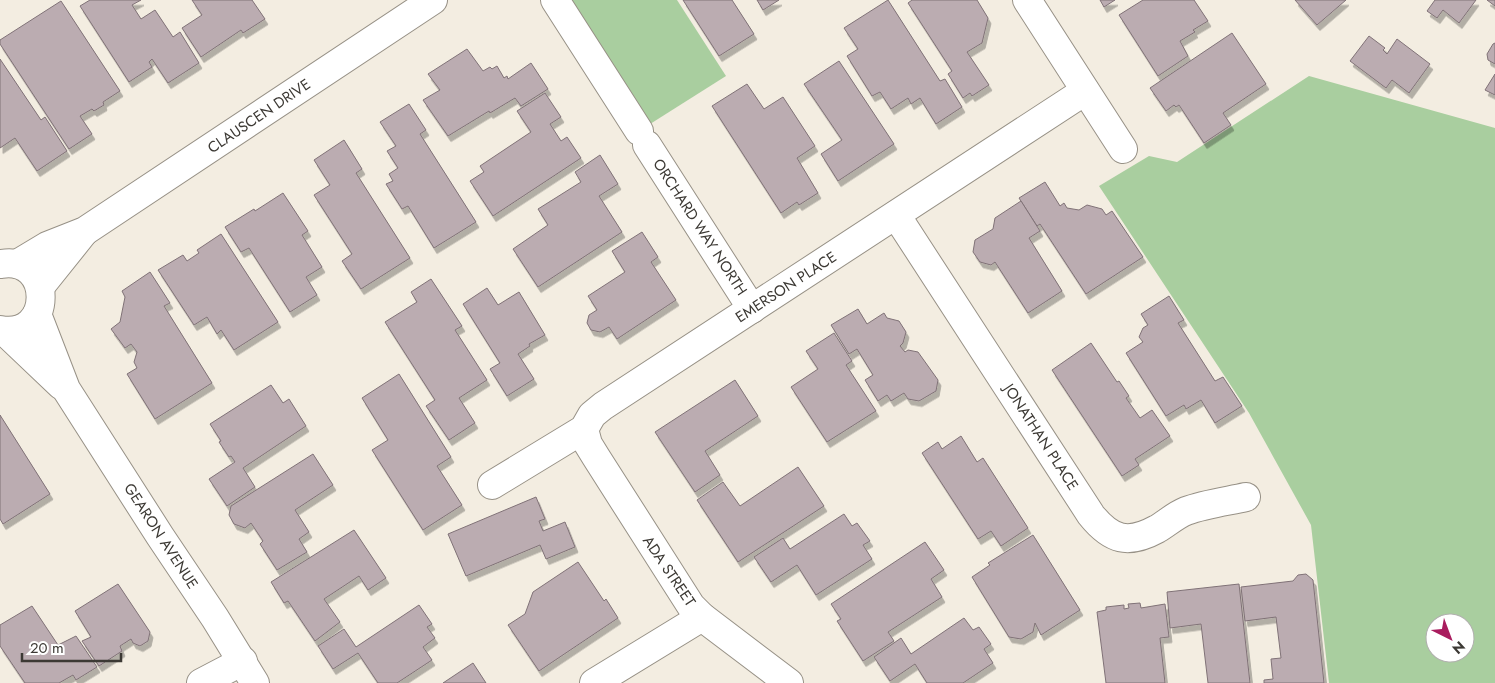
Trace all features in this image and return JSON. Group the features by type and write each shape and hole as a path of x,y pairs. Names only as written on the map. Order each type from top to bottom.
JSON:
{"street":[{"name":"CLAUSCEN DRIVE","path":"7,261 85,231 433,0"},
{"name":"ORCHARD WAY NORTH","path":"555,0 752,309"},
{"path":"1027,0 1123,149"},
{"name":"EMERSON PLACE","path":"492,485 584,429 592,415 603,406 1085,91"},
{"name":"JONATHAN PLACE","path":"896,215 1091,515 1111,535 1124,538 1141,536 1158,529 1172,518 1187,511 1246,497"},
{"name":"CLAUSCEN DRIVE","path":"40,287 85,231"},
{"path":"2,331 14,331 23,328 31,322 41,306 42,296 40,287 28,270 7,261"},
{"name":"GEARON AVENUE","path":"37,314 66,389 249,672"},
{"name":"GEARON AVENUE","path":"2,331 66,389"},
{"name":"ADA STREET","path":"584,429 588,444 691,606 702,617 789,683"},
{"path":"594,683 702,617"},
{"path":"201,683 249,672"}],"green space":[{"path":"555,0 677,0 726,76 639,131"},
{"path":"1309,76 1495,128 1495,683 1329,683 1311,525 1249,413 1099,186 1149,156 1177,162"}],"building":[{"path":"90,0 141,0 132,5 141,19 155,10 173,37 180,32 199,63 168,83 152,59 149,62 152,67 129,82 80,6"},
{"path":"192,0 252,0 265,19 243,33 241,30 201,57 182,28 202,15"},
{"path":"683,0 732,0 754,34 719,56"},
{"path":"757,0 779,0 763,10"},
{"path":"888,0 940,81 945,79 962,107 936,124 920,98 911,104 908,98 891,109 880,92 872,96 847,56 858,49 844,28"},
{"path":"912,0 977,0 988,18 982,43 967,52 989,85 972,96 970,93 963,98 948,74 952,71 908,3"},
{"path":"1100,0 1115,0 1104,7"},
{"path":"1143,0 1194,0 1208,21 1180,41 1188,56 1158,76 1119,15"},
{"path":"1295,0 1346,0 1317,25"},
{"path":"1435,0 1476,0 1459,23 1443,10 1437,18 1427,11"},
{"path":"1487,0 1495,0 1495,6"},
{"path":"61,1 120,91 103,102 104,105 80,116 92,134 69,149 0,44 0,40"},
{"path":"1232,33 1266,84 1223,113 1231,125 1204,143 1179,105 1176,107 1174,105 1166,111 1150,88"},
{"path":"1369,36 1385,48 1383,50 1387,54 1397,39 1430,64 1409,93 1392,80 1386,88 1350,61"},
{"path":"1495,43 1495,64 1488,60 1487,54"},
{"path":"467,49 483,71 497,66 504,78 507,76 508,79 531,63 548,89 521,106 515,98 490,113 489,111 448,136 423,100 440,90 428,74"},
{"path":"0,59 41,120 45,117 67,151 37,171 15,138 0,148"},
{"path":"839,61 894,144 838,181 821,154 842,140 804,84"},
{"path":"1495,74 1495,95 1485,90"},
{"path":"747,84 764,109 783,97 815,146 797,158 818,193 799,205 797,202 781,213 712,106"},
{"path":"545,93 561,117 550,124 561,141 567,137 581,158 493,216 470,181 484,172 480,166 531,132 517,111"},
{"path":"409,104 426,130 420,134 476,222 434,248 408,206 402,209 386,184 393,181 389,174 398,168 387,151 396,146 380,122"},
{"path":"344,140 362,169 356,173 410,258 361,289 342,261 352,254 314,195 330,185 314,160"},
{"path":"600,155 618,184 599,196 622,232 538,287 513,249 548,225 538,209 581,182 575,172"},
{"path":"1045,182 1060,206 1064,203 1067,208 1079,210 1087,205 1102,209 1106,215 1112,211 1143,257 1086,294 1040,224 1037,226 1019,198"},
{"path":"283,193 308,231 302,235 322,267 306,277 317,295 290,312 249,248 241,252 225,227"},
{"path":"1021,201 1040,231 1029,238 1062,291 1028,313 995,262 991,265 980,262 973,252 975,240 993,229 995,218"},
{"path":"642,232 658,257 651,262 676,300 617,339 609,327 600,332 591,330 587,323 589,315 597,310 588,296 625,272 612,251"},
{"path":"221,234 278,322 234,350 221,330 217,334 207,317 194,325 158,270 183,255 187,261 199,253 197,250"},
{"path":"150,272 170,303 164,306 212,383 155,419 127,374 137,368 134,362 137,352 131,344 125,348 111,329 120,322 125,297 122,291"},
{"path":"431,279 462,326 455,330 487,380 459,398 475,423 449,440 426,406 435,400 385,322 417,302 411,292"},
{"path":"487,288 498,305 519,292 545,335 529,344 530,346 518,354 534,379 507,396 490,369 500,363 463,304"},
{"path":"1169,296 1184,320 1178,323 1215,381 1223,377 1242,406 1215,423 1201,400 1186,409 1184,405 1166,416 1126,353 1143,342 1139,337 1143,328 1148,325 1141,314"},
{"path":"858,309 867,324 884,313 887,318 899,321 906,332 903,343 900,346 905,352 908,350 918,352 938,380 936,391 919,401 908,399 904,393 891,401 887,395 878,401 865,380 873,375 857,349 849,354 831,325"},
{"path":"834,333 852,361 846,365 876,411 827,442 791,387 818,369 806,351"},
{"path":"1091,343 1117,382 1119,381 1129,396 1126,398 1140,418 1152,410 1170,436 1135,459 1139,465 1122,476 1052,370"},
{"path":"399,374 451,457 437,466 462,505 423,530 372,450 388,440 362,398"},
{"path":"735,380 758,416 705,451 720,475 695,492 655,432"},
{"path":"271,385 283,403 289,399 306,426 243,468 255,487 227,506 209,479 235,462 231,456 229,457 219,442 221,441 210,424"},
{"path":"0,415 50,494 3,524 0,519"},
{"path":"961,436 977,462 983,458 1028,528 1001,546 991,531 978,539 922,453 938,442 942,449"},
{"path":"313,454 333,485 295,510 309,532 299,539 307,552 277,570 260,544 263,541 251,523 245,528 234,524 229,515 231,506"},
{"path":"798,467 824,506 738,562 697,500 723,482 740,506"},
{"path":"536,497 545,519 539,521 543,531 565,522 575,547 546,559 540,545 466,576 448,534"},
{"path":"844,514 852,526 857,523 870,541 863,545 872,559 816,595 797,565 771,582 754,557 783,538 790,549"},
{"path":"354,530 386,578 368,590 359,576 324,599 340,622 315,641 288,601 284,603 271,582"},
{"path":"1033,535 1080,610 1041,635 1035,623 1033,632 1021,639 1009,637 972,577 990,565 988,563"},
{"path":"925,542 944,570 931,579 942,597 888,632 894,641 863,661 837,621 841,619 831,604"},
{"path":"578,562 604,601 606,599 618,618 539,671 508,625 525,614 533,592"},
{"path":"1306,574 1313,580 1324,683 1264,683 1264,680 1273,679 1271,659 1281,658 1276,617 1245,621 1241,587 1293,581 1298,575"},
{"path":"118,584 150,632 148,641 140,646 133,643 131,639 120,646 122,651 99,666 82,641 91,637 75,611"},
{"path":"1239,584 1250,683 1208,683 1201,624 1170,628 1167,592"},
{"path":"1140,603 1141,608 1165,604 1169,637 1160,638 1165,683 1106,683 1097,612 1106,610 1106,607 1124,605 1124,609 1129,608 1128,604"},
{"path":"419,605 432,624 427,627 435,638 423,647 432,660 397,683 378,683 358,653 333,669 318,646 344,629 356,647"},
{"path":"32,606 58,645 76,636 97,667 76,680 73,675 59,683 25,683 0,646 0,625"},
{"path":"964,618 973,630 979,627 991,644 984,649 993,663 963,683 927,683 915,664 890,681 874,657 901,638 911,654"},
{"path":"473,663 486,683 443,683"}]}
